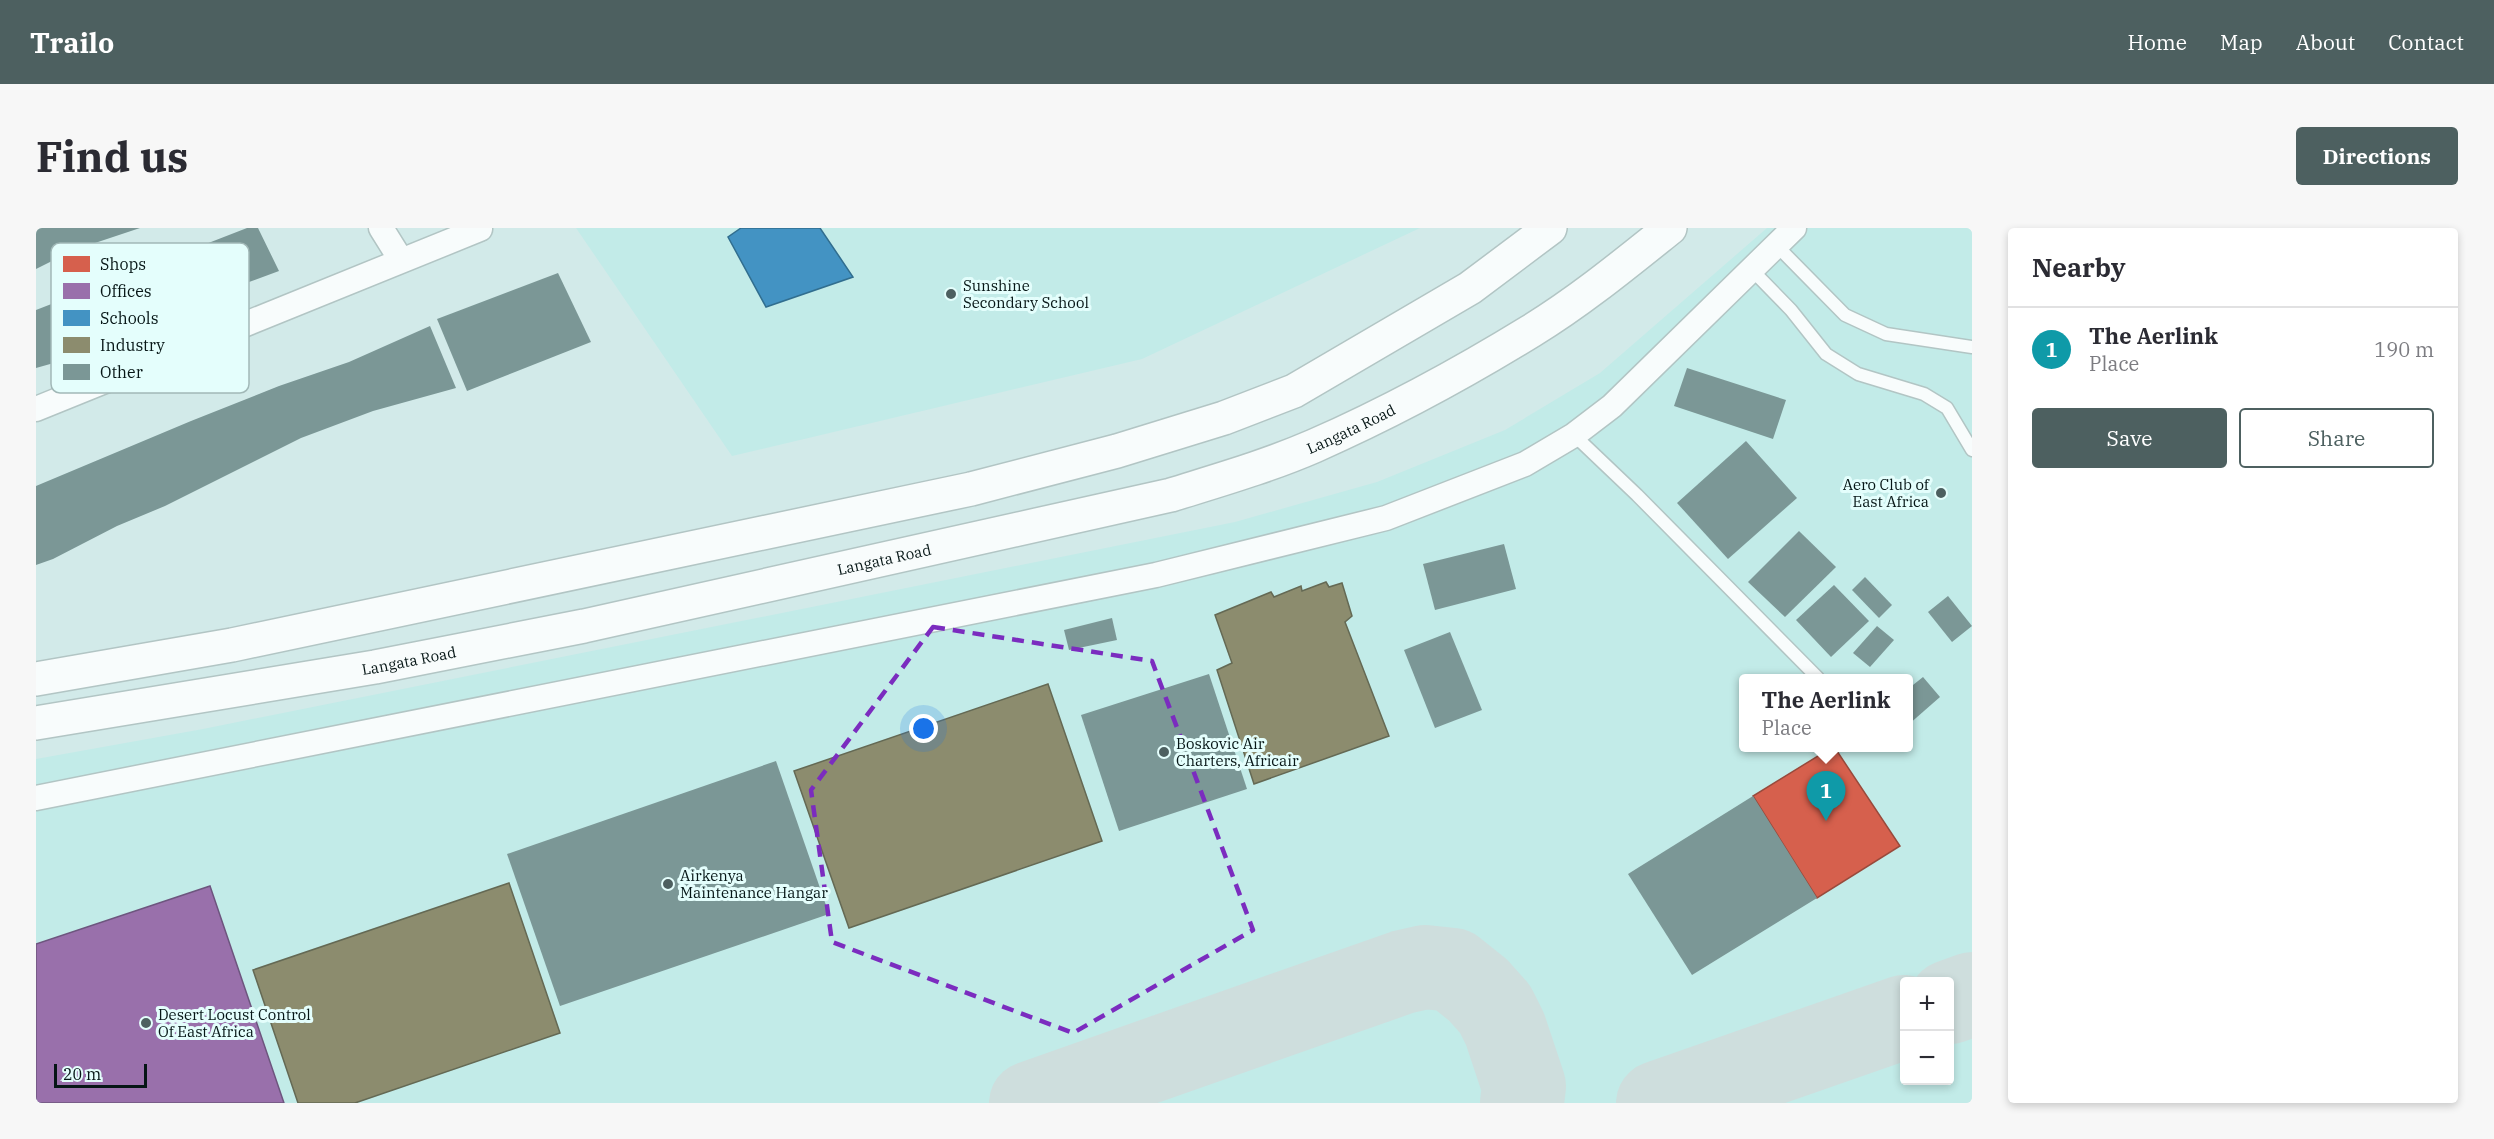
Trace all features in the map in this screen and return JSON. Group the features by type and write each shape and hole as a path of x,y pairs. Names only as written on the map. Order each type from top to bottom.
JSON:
{"main road":[{"path":"36,679 255,640 970,489 1117,451 1224,418 1294,391 1470,288 1550,228"},
{"name":"Langata Road","path":"36,723 364,669 584,626 1171,495 1313,446 1425,393 1533,330 1614,272 1670,228"}],"street":[{"path":"381,228 401,260"},
{"path":"36,798 1156,575 1386,518 1525,465 1574,435 1612,406 1794,228"},
{"path":"249,322 480,229"},
{"path":"36,409 75,393"}],"lane":[{"path":"1777,246 1845,315 1886,334 1972,347"},
{"path":"1752,270 1791,310 1826,354 1858,374 1924,393 1947,408 1972,450"},
{"path":"1574,435 1637,495 1814,674"}],"highlighted area":[{"path":"933,627 1152,661 1253,930 1073,1033 832,942 811,790"}],"shaded area":[{"name":"Sunshine Secondary School","path":"576,228 1420,228 1142,359 732,456"},
{"path":"1767,228 1972,228 1972,1103 36,1103 36,759 203,729 1235,522 1377,482 1505,430 1600,373"}],"building: Shops":[{"path":"1824,752 1838,752 1900,846 1817,898 1753,796"}],"building: Offices":[{"name":"Desert Locust Control Of East Africa","path":"210,886 284,1103 36,1103 36,944"}],"building: Schools":[{"path":"741,228 820,228 853,277 766,307 728,237"}],"building: Industry":[{"path":"1326,582 1329,587 1342,583 1352,616 1345,622 1389,736 1254,784 1217,670 1232,663 1215,615 1271,592 1274,597 1301,586 1302,591"},
{"path":"1048,684 1102,841 849,928 794,771"},
{"path":"509,883 560,1033 355,1103 298,1103 253,970"}],"building: Other":[{"path":"36,228 140,228 95,243 51,243 51,262 36,269"},
{"path":"247,228 258,228 279,271 249,282 249,243 208,243"},
{"path":"558,273 591,342 467,391 437,319"},
{"path":"51,304 51,364 36,368 36,310"},
{"path":"430,326 456,388 373,411 301,438 165,506 36,565 36,486 279,386 349,362"},
{"path":"1687,368 1786,400 1773,439 1674,406"},
{"path":"1746,441 1797,498 1728,559 1677,503"},
{"path":"1799,531 1836,567 1785,617 1748,582"},
{"path":"1504,544 1516,589 1435,610 1423,564"},
{"path":"1865,577 1892,605 1879,618 1852,590"},
{"path":"1834,585 1869,621 1831,657 1796,620"},
{"path":"1948,596 1972,626 1952,642 1928,612"},
{"path":"1112,618 1117,640 1069,650 1064,630"},
{"path":"1877,626 1894,640 1870,667 1853,653"},
{"path":"1450,632 1482,710 1435,728 1404,650"},
{"name":"Boskovic Air Charters, Africair","path":"1209,674 1247,789 1119,831 1081,715"},
{"path":"1923,677 1940,697 1913,721 1913,685"},
{"name":"Airkenya Maintenance Hangar","path":"776,761 829,914 560,1006 507,854"},
{"path":"1753,796 1817,898 1692,975 1628,874"}],"taxiway":[{"path":"1031,1103 1403,972 1425,967 1453,970 1478,990 1495,1009 1505,1029 1524,1086 1522,1103"},
{"path":"1954,1001 1972,994"},
{"path":"1658,1103 1900,1018"}],"place":[{"name":"Sunshine Secondary School","path":"951,294"},
{"name":"Aero Club of East Africa","path":"1941,493"},
{"name":"Boskovic Air Charters, Africair","path":"1164,752"},
{"name":"The Aerlink","path":"1826,821"},
{"name":"Airkenya Maintenance Hangar","path":"668,884"},
{"name":"Desert Locust Control Of East Africa","path":"146,1023"}]}
